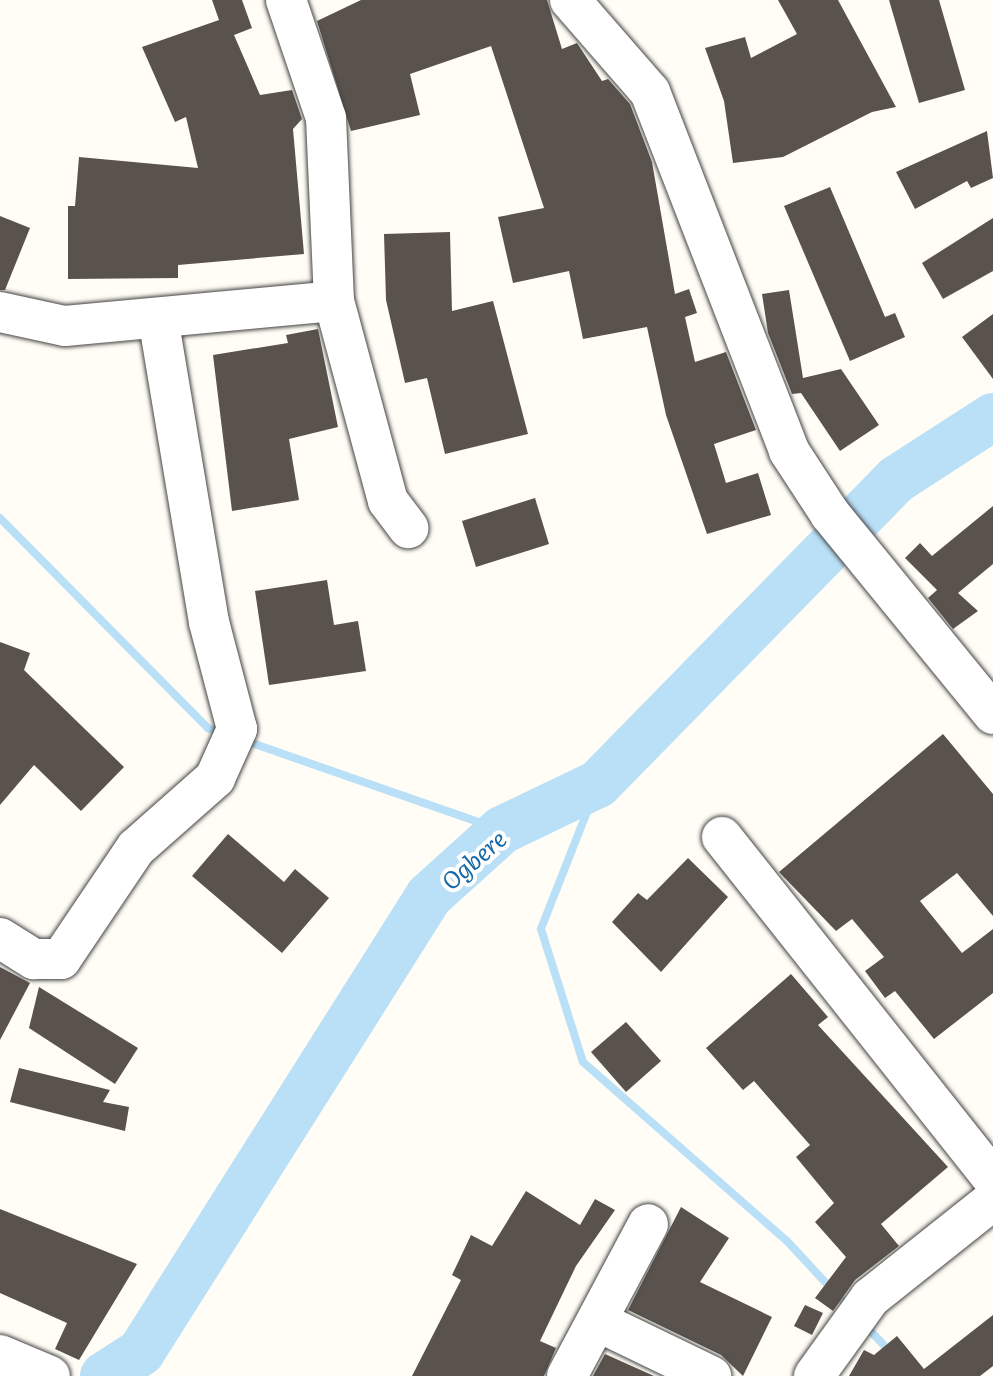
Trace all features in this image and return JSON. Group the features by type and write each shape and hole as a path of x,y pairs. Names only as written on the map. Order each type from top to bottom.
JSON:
{"street":[{"path":"286,0 326,118 334,301 388,501 408,528"},
{"path":"570,0 650,92 769,411 830,514 993,714"},
{"path":"0,312 65,326 159,322 334,301"},
{"path":"0,938 34,959 61,959 136,848 233,742 209,622 159,322"},
{"path":"722,837 993,1179"},
{"path":"814,1376 870,1298 993,1200"},
{"path":"567,1376 648,1224"},
{"path":"597,1321 711,1376"},
{"path":"0,1355 50,1376"}],"building":[{"path":"212,0 242,0 252,28 234,35 260,95 292,90 302,119 293,129 304,254 178,265 178,278 68,279 68,206 75,206 79,157 198,168 186,117 175,122 142,47 219,20"},
{"path":"361,0 547,0 562,49 577,43 602,81 608,79 630,104 652,162 675,294 689,289 697,313 685,317 695,362 726,352 756,430 714,444 726,483 758,473 771,515 707,534 666,415 647,327 583,339 569,271 513,283 498,217 544,208 491,46 410,74 420,115 351,131 317,21"},
{"path":"778,0 838,0 896,107 872,112 783,157 733,163 724,101 705,48 745,37 751,58 797,34"},
{"path":"889,0 939,0 965,90 919,103"},
{"path":"987,131 993,178 971,188 967,181 915,209 896,172"},
{"path":"830,187 885,317 895,313 905,337 850,361 784,206"},
{"path":"0,216 30,228 5,290 0,290"},
{"path":"993,218 993,271 943,299 922,263"},
{"path":"450,232 452,311 493,301 528,434 445,454 427,378 405,383 386,300 384,234"},
{"path":"789,290 803,378 841,369 879,425 840,451 801,393 792,394 768,333 762,294"},
{"path":"993,314 993,379 962,337"},
{"path":"318,329 338,427 289,439 299,500 232,511 213,355 288,343 286,335"},
{"path":"535,498 549,544 476,567 462,521"},
{"path":"993,506 993,564 958,593 978,611 953,629 928,598 937,590 905,558 920,543 932,556"},
{"path":"327,580 334,625 358,621 366,671 269,685 255,591"},
{"path":"0,642 30,653 24,670 124,767 81,811 34,765 0,805"},
{"path":"943,734 993,794 993,916 957,873 920,901 962,953 993,929 993,993 934,1039 895,991 885,998 865,971 884,957 852,919 836,931 779,872"},
{"path":"228,834 284,882 295,869 329,898 282,953 192,876"},
{"path":"688,858 728,897 661,972 612,922 638,893 647,900"},
{"path":"0,967 30,983 0,1040"},
{"path":"791,974 828,1017 818,1025 948,1167 881,1224 899,1246 855,1280 833,1311 815,1298 846,1257 815,1222 834,1203 796,1157 810,1145 754,1081 743,1090 706,1048"},
{"path":"39,987 138,1048 115,1084 29,1028"},
{"path":"626,1022 661,1061 626,1092 591,1052"},
{"path":"19,1068 110,1090 103,1102 129,1107 125,1131 10,1102"},
{"path":"526,1191 580,1225 595,1199 615,1210 576,1266 540,1341 556,1348 544,1376 412,1376 461,1280 452,1275 471,1235 492,1246"},
{"path":"681,1207 729,1238 700,1282 772,1317 743,1376 721,1355 628,1310"},
{"path":"0,1209 137,1264 79,1360 55,1349 67,1323 0,1293"},
{"path":"805,1305 823,1313 812,1335 794,1326"},
{"path":"993,1315 993,1366 980,1376 849,1376 864,1350 874,1355 897,1336 924,1369"},
{"path":"605,1354 654,1376 593,1376"}],"waterway":[{"name":"Ogbere","path":"104,1376 141,1352 429,896 502,830 598,784 897,479 993,417"},
{"path":"0,518 208,728 223,733"},
{"path":"243,740 502,830"},
{"path":"598,784 541,929 583,1062 787,1241 849,1308"},
{"path":"864,1324 890,1352"}]}
